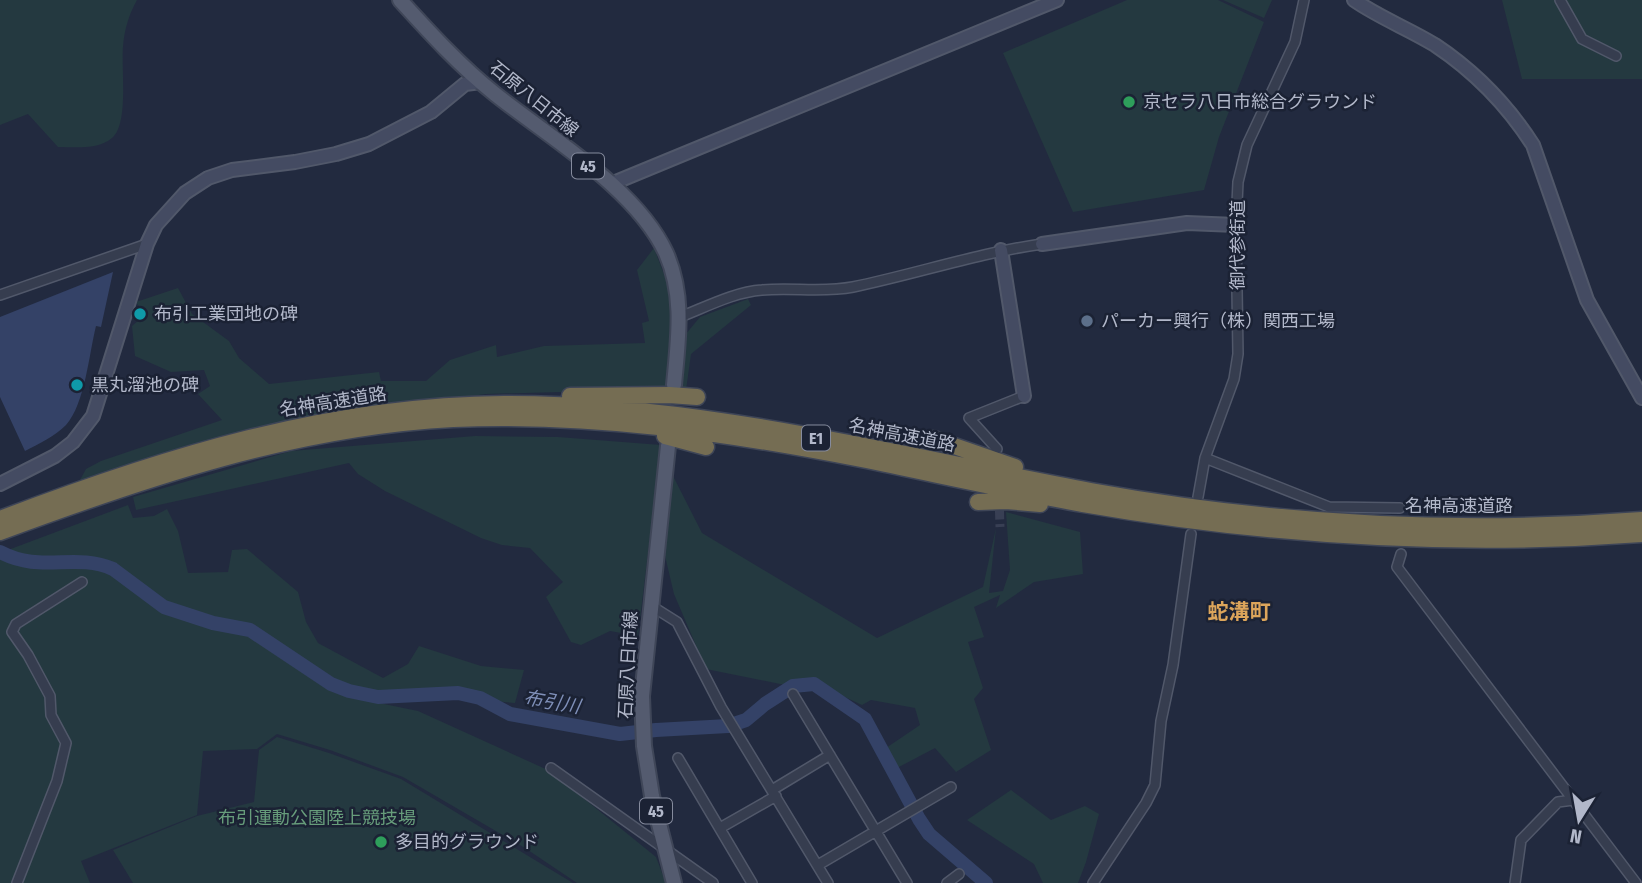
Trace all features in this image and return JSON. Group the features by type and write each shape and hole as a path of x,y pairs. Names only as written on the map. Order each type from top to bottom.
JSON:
{"highway":[{"path":"372,413 463,401 534,397 697,397"},
{"name":"名神高速道路","path":"0,519 87,486 263,433 372,413 503,404 644,411 699,418 857,445 1096,492 1284,518 1384,525 1537,526 1642,520"},
{"name":"名神高速道路","path":"0,532 92,498 211,460 326,434 452,419 543,419 698,432 856,458 1080,503 1178,519 1297,532 1385,538 1538,540 1642,534"},
{"path":"626,424 643,432 706,447"},
{"path":"934,439 1033,474 1082,485 1096,492"},
{"path":"978,502 1006,501 1178,519"}],"main road":[{"name":"石原八日市線","path":"400,0 481,82 611,184 642,215 666,254 677,292 680,317 674,385"},
{"name":"石原八日市線","path":"668,446 642,684 643,732 652,796 674,883"}],"street":[{"path":"611,184 1057,0"},
{"name":"御代参街道","path":"1198,497 1205,458 1234,379 1238,354 1238,182 1247,145 1295,43 1304,0"},
{"path":"1354,0 1435,46 1485,85 1519,124 1533,145 1587,300 1642,398"},
{"path":"1560,0 1582,38 1590,45 1616,56"},
{"path":"0,484 55,456 73,442 93,416 147,244 156,225 185,192 208,178 232,170 295,162 369,144 431,112 465,85 481,82"},
{"path":"680,317 732,296 761,290 812,292 851,287 1000,250 1187,223 1236,225"},
{"path":"0,295 147,244"},
{"path":"997,449 970,418 1024,396 1000,250"},
{"path":"1205,458 1329,507 1400,508"},
{"path":"1093,883 1155,785 1161,721 1174,665 1191,534"},
{"path":"1401,554 1397,567 1636,883"},
{"path":"17,883 57,781 66,743 51,715 50,696 12,632 16,624 82,582"},
{"path":"650,605 677,622 732,725 828,883"},
{"path":"793,694 907,883"},
{"path":"720,828 830,755"},
{"path":"678,758 752,883"},
{"path":"551,768 713,883"},
{"path":"818,866 951,787"},
{"path":"1515,883 1521,840 1558,802 1573,800"},
{"path":"947,883 959,874"}],"green space":[{"path":"0,0 137,0 124,35 121,121 112,138 93,146 58,147 28,114 0,125"},
{"name":"京セラ八日市総合グラウンド","path":"1127,0 1218,0 1264,22 1219,137 1204,190 1073,212 1003,53"},
{"path":"1223,0 1272,0 1264,18"},
{"path":"1502,0 1642,0 1642,79 1522,79"},
{"path":"654,248 670,290 666,387 486,394 271,424 82,484 80,480 86,469 101,461 222,420 198,394 210,386 204,370 171,372 135,356 132,326 145,315 136,302 178,288 192,314 229,341 239,358 269,384 379,372 381,381 426,381 450,360 496,345 497,357 544,346 645,343 642,323 649,321 637,270"},
{"path":"748,299 751,305 691,354 686,390 680,388 685,335 700,317"},
{"path":"475,436 558,437 661,445 638,636 610,631 581,645 571,642 546,597 563,582 530,548 502,545 481,538 385,491 358,474 349,463 136,510 133,497 291,451"},
{"path":"671,472 702,533 877,638 983,587 996,528 989,593 1003,591 1010,570 1006,512 1080,532 1083,574 1034,582 996,608 1000,595 974,607 984,637 968,642 983,688 974,699 991,750 956,772 935,748 897,768 886,748 920,725 915,708 871,700 862,705 806,679 785,685 706,669 674,594 662,543"},
{"path":"128,505 133,518 154,516 167,509 178,531 188,573 228,572 232,550 247,549 298,592 306,622 318,643 383,678 408,664 419,646 481,666 524,670 515,703 466,699 379,703 418,711 550,771 656,857 666,883 577,883 525,848 403,777 277,734 257,749 203,751 197,815 81,861 90,883 0,883 0,553"},
{"name":"布引運動公園陸上競技場","path":"277,737 401,779 573,883 133,883 113,850 197,816 254,802 259,750"},
{"path":"1011,790 1051,820 1085,806 1099,814 1078,883 1043,883 1034,864 967,820"}],"water":[{"path":"113,272 101,327 96,326 78,405 66,425 57,433 25,451 0,397 0,317"}],"waterway":[{"name":"布引川","path":"0,552 29,562 85,562 113,569 164,607 213,623 250,630 331,684 378,697 458,693 480,698 510,714 620,734 728,726 746,720 793,686 814,684 865,719 929,834 986,883"}],"tunnel":[{"path":"999,497 1000,527"}],"place":[{"name":"京セラ八日市総合グラウンド","path":"1129,102"},
{"name":"布引工業団地の碑","path":"140,314"},
{"name":"パーカー興行（株）関西工場","path":"1087,321"},
{"name":"黒丸溜池の碑","path":"77,385"},
{"name":"多目的グラウンド","path":"381,842"}],"district":[{"name":"蛇溝町","path":"1239,612"}]}
